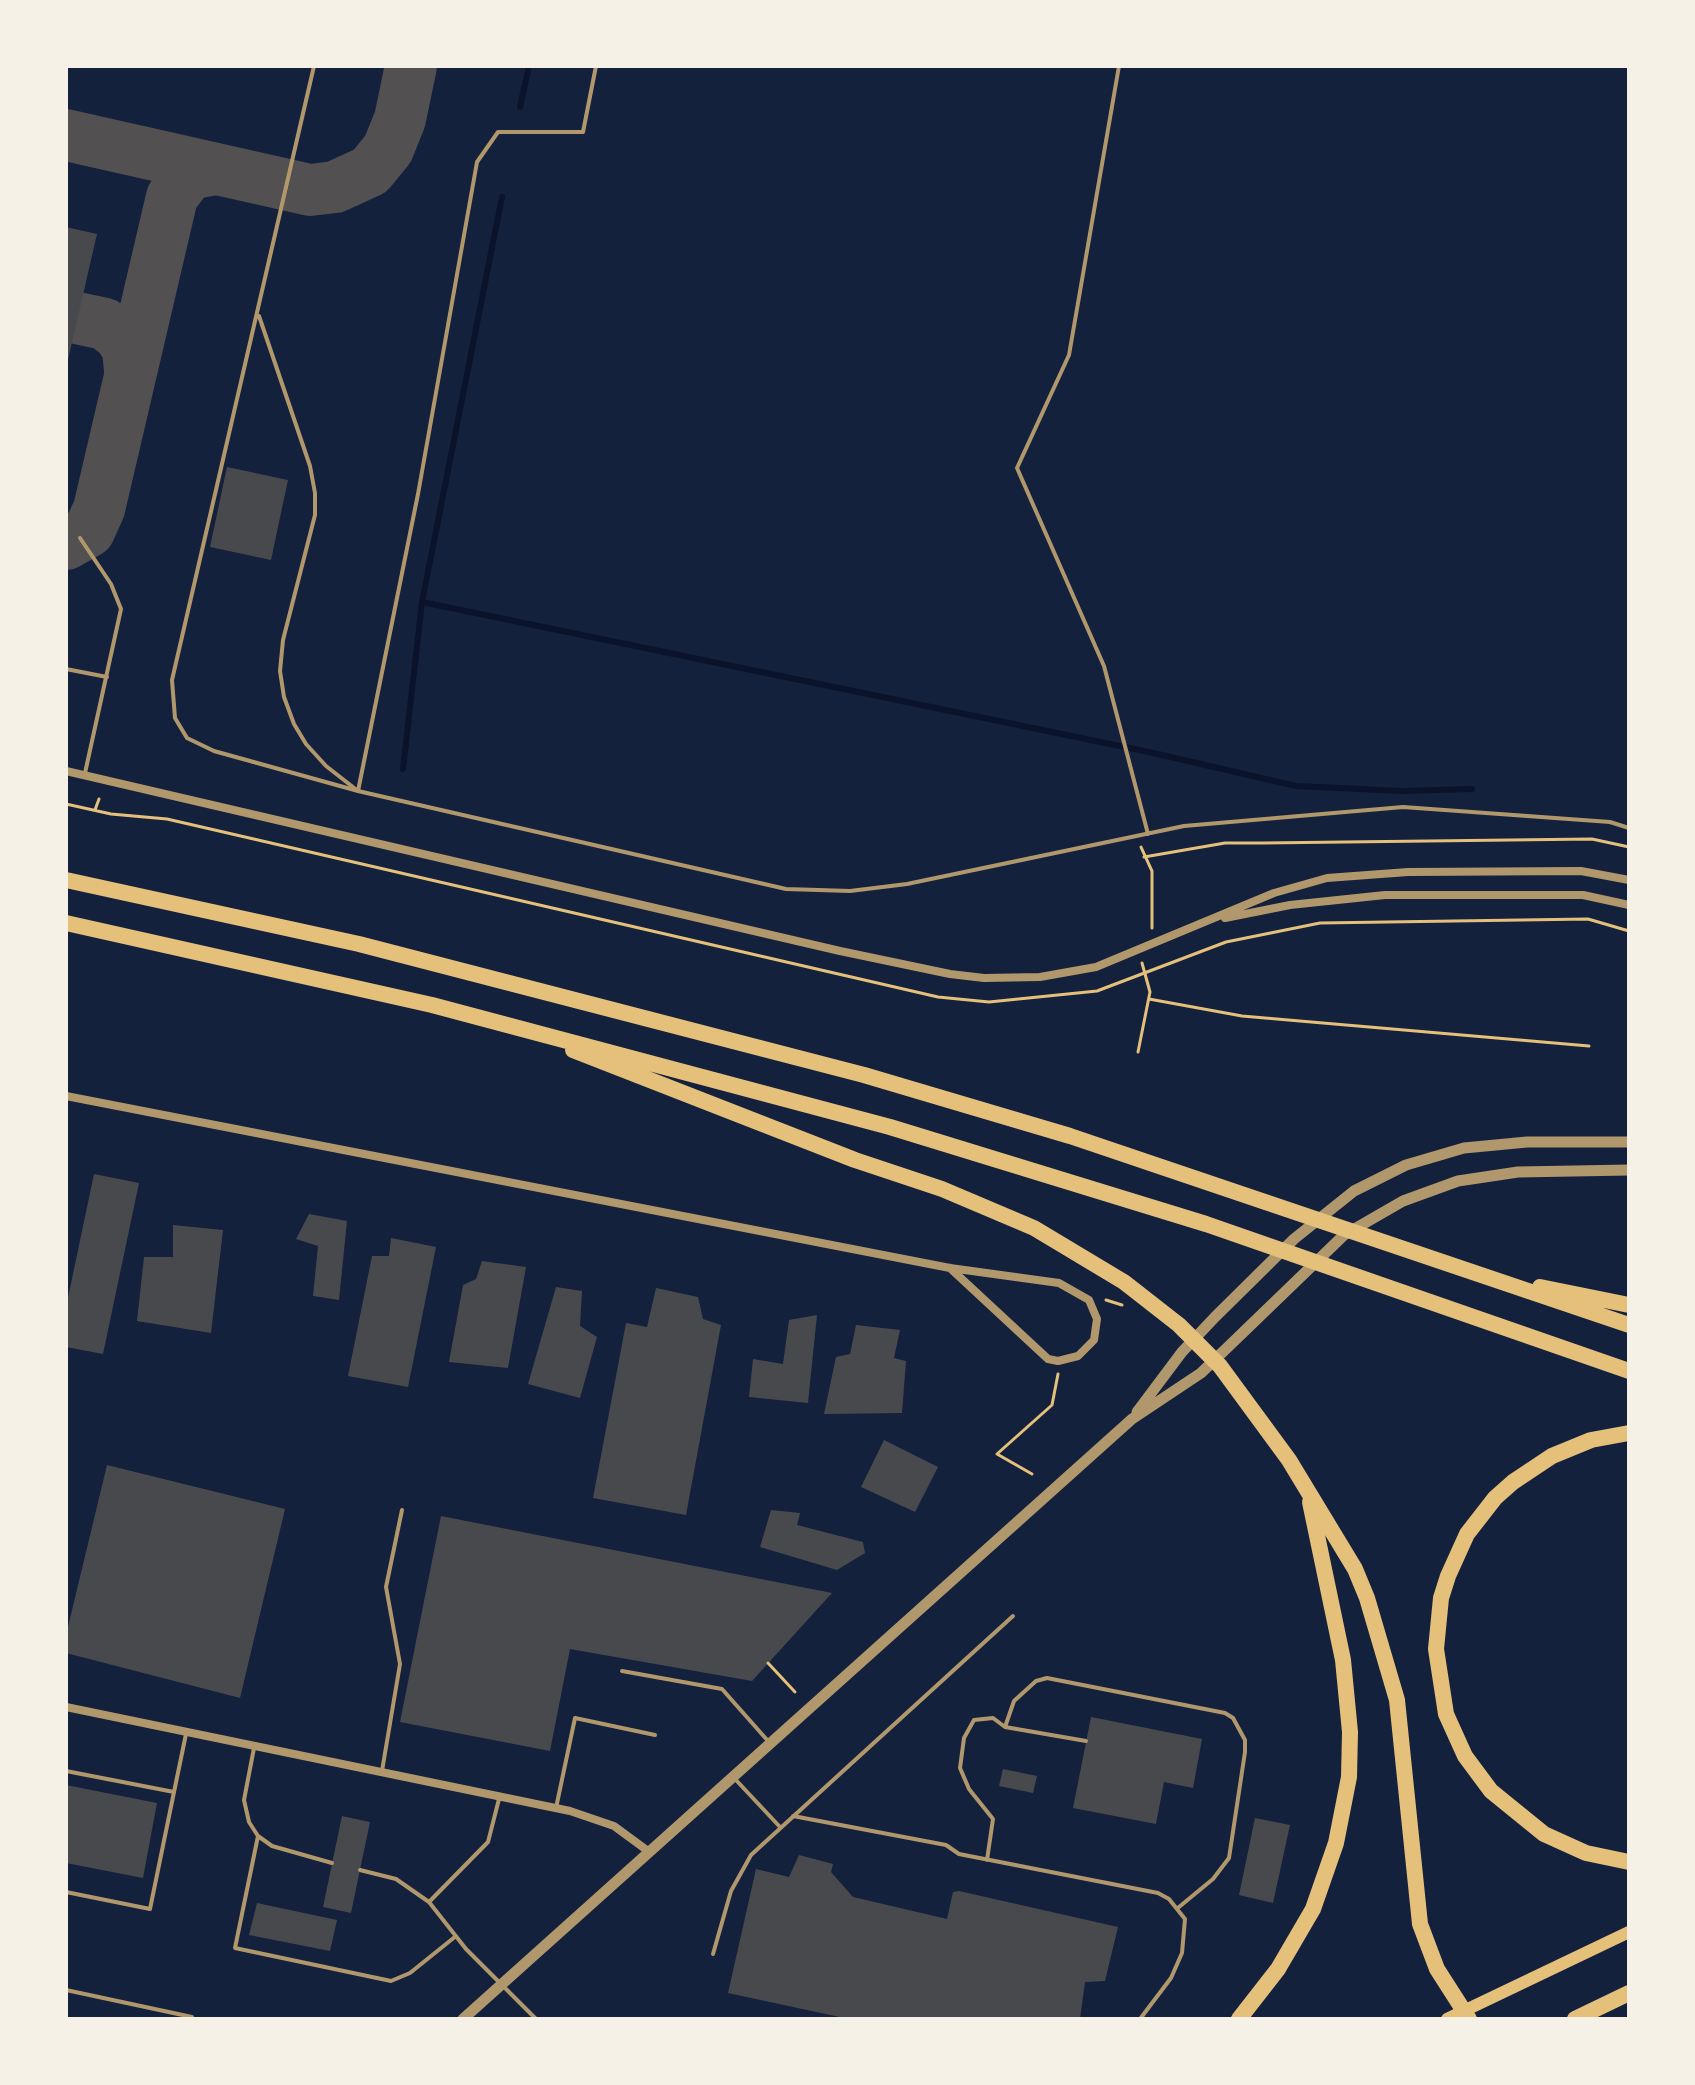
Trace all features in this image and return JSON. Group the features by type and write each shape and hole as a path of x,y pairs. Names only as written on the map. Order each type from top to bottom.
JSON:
{"highway":[{"path":"66,880 359,944 723,1036 1030,1123 1629,1325"},
{"path":"66,923 507,1024 877,1123 1206,1224 1629,1371"},
{"path":"507,1024 855,1160 1003,1214 1061,1243 1139,1303 1179,1325 1220,1366 1271,1433 1355,1569 1385,1649 1406,1760 1418,1913 1437,1969 1469,2019"},
{"path":"1480,1274 1629,1305"},
{"path":"1629,1433 1591,1440 1552,1456 1495,1498 1467,1534 1448,1576 1441,1598 1436,1649 1440,1689 1450,1724 1465,1756 1491,1791 1544,1834 1586,1853 1629,1862"},
{"path":"1239,2019 1278,1969 1313,1909 1336,1843 1349,1777 1350,1732 1343,1660 1307,1489"},
{"path":"1575,2019 1629,1993"}],"main road":[{"path":"1447,2019 1629,1932"}],"street":[{"path":"66,771 950,974 1002,979 1040,977 1096,967 1274,893 1351,874 1581,871 1629,880"},
{"path":"1205,923 1290,905 1385,895 1575,895 1629,905"},
{"path":"66,1096 950,1268 1071,1287 1089,1300 1094,1309 1097,1319 1094,1340 1078,1356 1058,1361 1048,1359 950,1268"},
{"path":"1132,1419 1182,1352 1215,1317 1294,1239 1354,1191 1406,1165 1464,1148 1527,1142 1629,1142"},
{"path":"463,2019 1132,1419 1201,1373 1316,1259 1381,1211 1458,1181 1488,1176 1629,1170"},
{"path":"66,1707 556,1808 614,1826 648,1851"}],"lane":[{"path":"314,66 172,680 175,718 187,738 214,751 358,791 786,889 850,891 907,884 1139,838 1184,826 1403,807 1610,822 1629,828"},
{"path":"358,791 418,494 477,162 498,132 583,132 596,66"},
{"path":"1119,66 1069,355 1017,468 1104,666 1148,834"},
{"path":"258,313 310,466 315,493 315,515 283,640 280,671 284,697 306,744 326,766 358,791"},
{"path":"80,538 111,584 121,609 84,776"},
{"path":"66,669 107,677"},
{"path":"382,1771 400,1664 386,1587 402,1510"},
{"path":"713,1954 725,1907 751,1855 846,1772 856,1758 1013,1616"},
{"path":"622,1671 722,1689 770,1743"},
{"path":"1005,1727 1014,1701 1036,1681 1047,1678 1225,1713 1233,1718 1245,1740 1245,1752 1229,1858 1213,1879 1179,1907"},
{"path":"987,1860 993,1819 962,1778 959,1753 974,1720 983,1716 993,1718 1005,1727 1086,1741"},
{"path":"556,1808 575,1718 655,1735"},
{"path":"66,1892 150,1909 187,1732"},
{"path":"255,1745 244,1809 258,1836 272,1846 332,1863"},
{"path":"66,1771 174,1792"},
{"path":"733,1776 780,1827"},
{"path":"429,1902 488,1842 500,1796"},
{"path":"793,1816 946,1845 959,1854 1158,1893 1179,1907 1185,1919 1182,1953 1171,1978 1140,2019"},
{"path":"258,1836 235,1948 399,1981 456,1936"},
{"path":"360,1870 396,1879 429,1902 456,1936 536,2019"},
{"path":"66,1990 203,2019"}],"path":[{"path":"95,810 99,799"},
{"path":"66,804 167,819 938,997 1011,1003 1097,991 1246,936 1320,923 1588,919 1629,931"},
{"path":"1139,838 1152,871 1152,931 1158,943"},
{"path":"1144,857 1238,843 1592,839 1629,847"},
{"path":"1138,952 1146,974 1149,999 1138,1052"},
{"path":"1149,999 1242,1016 1589,1046"},
{"path":"1107,1307 1105,1299 1139,1303"},
{"path":"1032,1474 997,1454 1052,1405 1058,1374"},
{"path":"768,1663 795,1692"}],"building":[{"path":"66,227 97,234 67,364 66,364"},
{"path":"227,467 288,480 271,560 210,547"},
{"path":"94,1174 139,1183 103,1354 66,1347 66,1307"},
{"path":"309,1214 347,1221 339,1300 313,1296 318,1246 296,1239"},
{"path":"173,1225 223,1230 211,1333 137,1321 144,1257 173,1257"},
{"path":"391,1238 436,1247 408,1387 348,1376 372,1256 389,1256"},
{"path":"482,1261 526,1267 508,1368 449,1362 463,1285 476,1279"},
{"path":"556,1287 582,1291 580,1326 597,1337 580,1398 528,1384"},
{"path":"656,1288 698,1297 703,1319 721,1325 686,1515 593,1498 626,1323 647,1327"},
{"path":"817,1315 808,1403 749,1397 753,1359 783,1364 789,1320"},
{"path":"856,1325 900,1330 894,1358 906,1361 902,1413 824,1414 836,1357 850,1354"},
{"path":"884,1440 938,1467 915,1512 861,1487"},
{"path":"107,1465 285,1509 240,1698 66,1653 66,1635"},
{"path":"771,1510 800,1513 797,1525 863,1542 865,1553 837,1570 760,1547"},
{"path":"441,1516 832,1593 752,1681 570,1649 550,1751 400,1722"},
{"path":"1091,1717 1202,1739 1193,1788 1164,1782 1156,1824 1073,1808"},
{"path":"1003,1769 1037,1776 1033,1793 999,1786"},
{"path":"66,1785 157,1803 143,1878 66,1863"},
{"path":"342,1816 370,1822 351,1913 323,1907"},
{"path":"1255,1818 1290,1825 1273,1903 1239,1895"},
{"path":"799,1855 833,1864 831,1872 853,1897 947,1919 953,1892 959,1891 1118,1927 1105,1981 1085,1982 1080,2019 849,2019 728,1993 756,1869 789,1877"},
{"path":"257,1903 337,1920 330,1951 249,1935"}],"waterway":[{"path":"520,107 529,66"},
{"path":"403,769 422,602 502,197"},
{"path":"422,602 1149,752 1296,786 1402,791 1472,789"}],"taxiway":[{"path":"66,135 310,190 335,187 370,171 388,149 400,119 411,66"},
{"path":"66,544 89,531 99,509 172,197 189,174 216,169"},
{"path":"77,318 105,324 119,335 128,349 130,370"}]}
